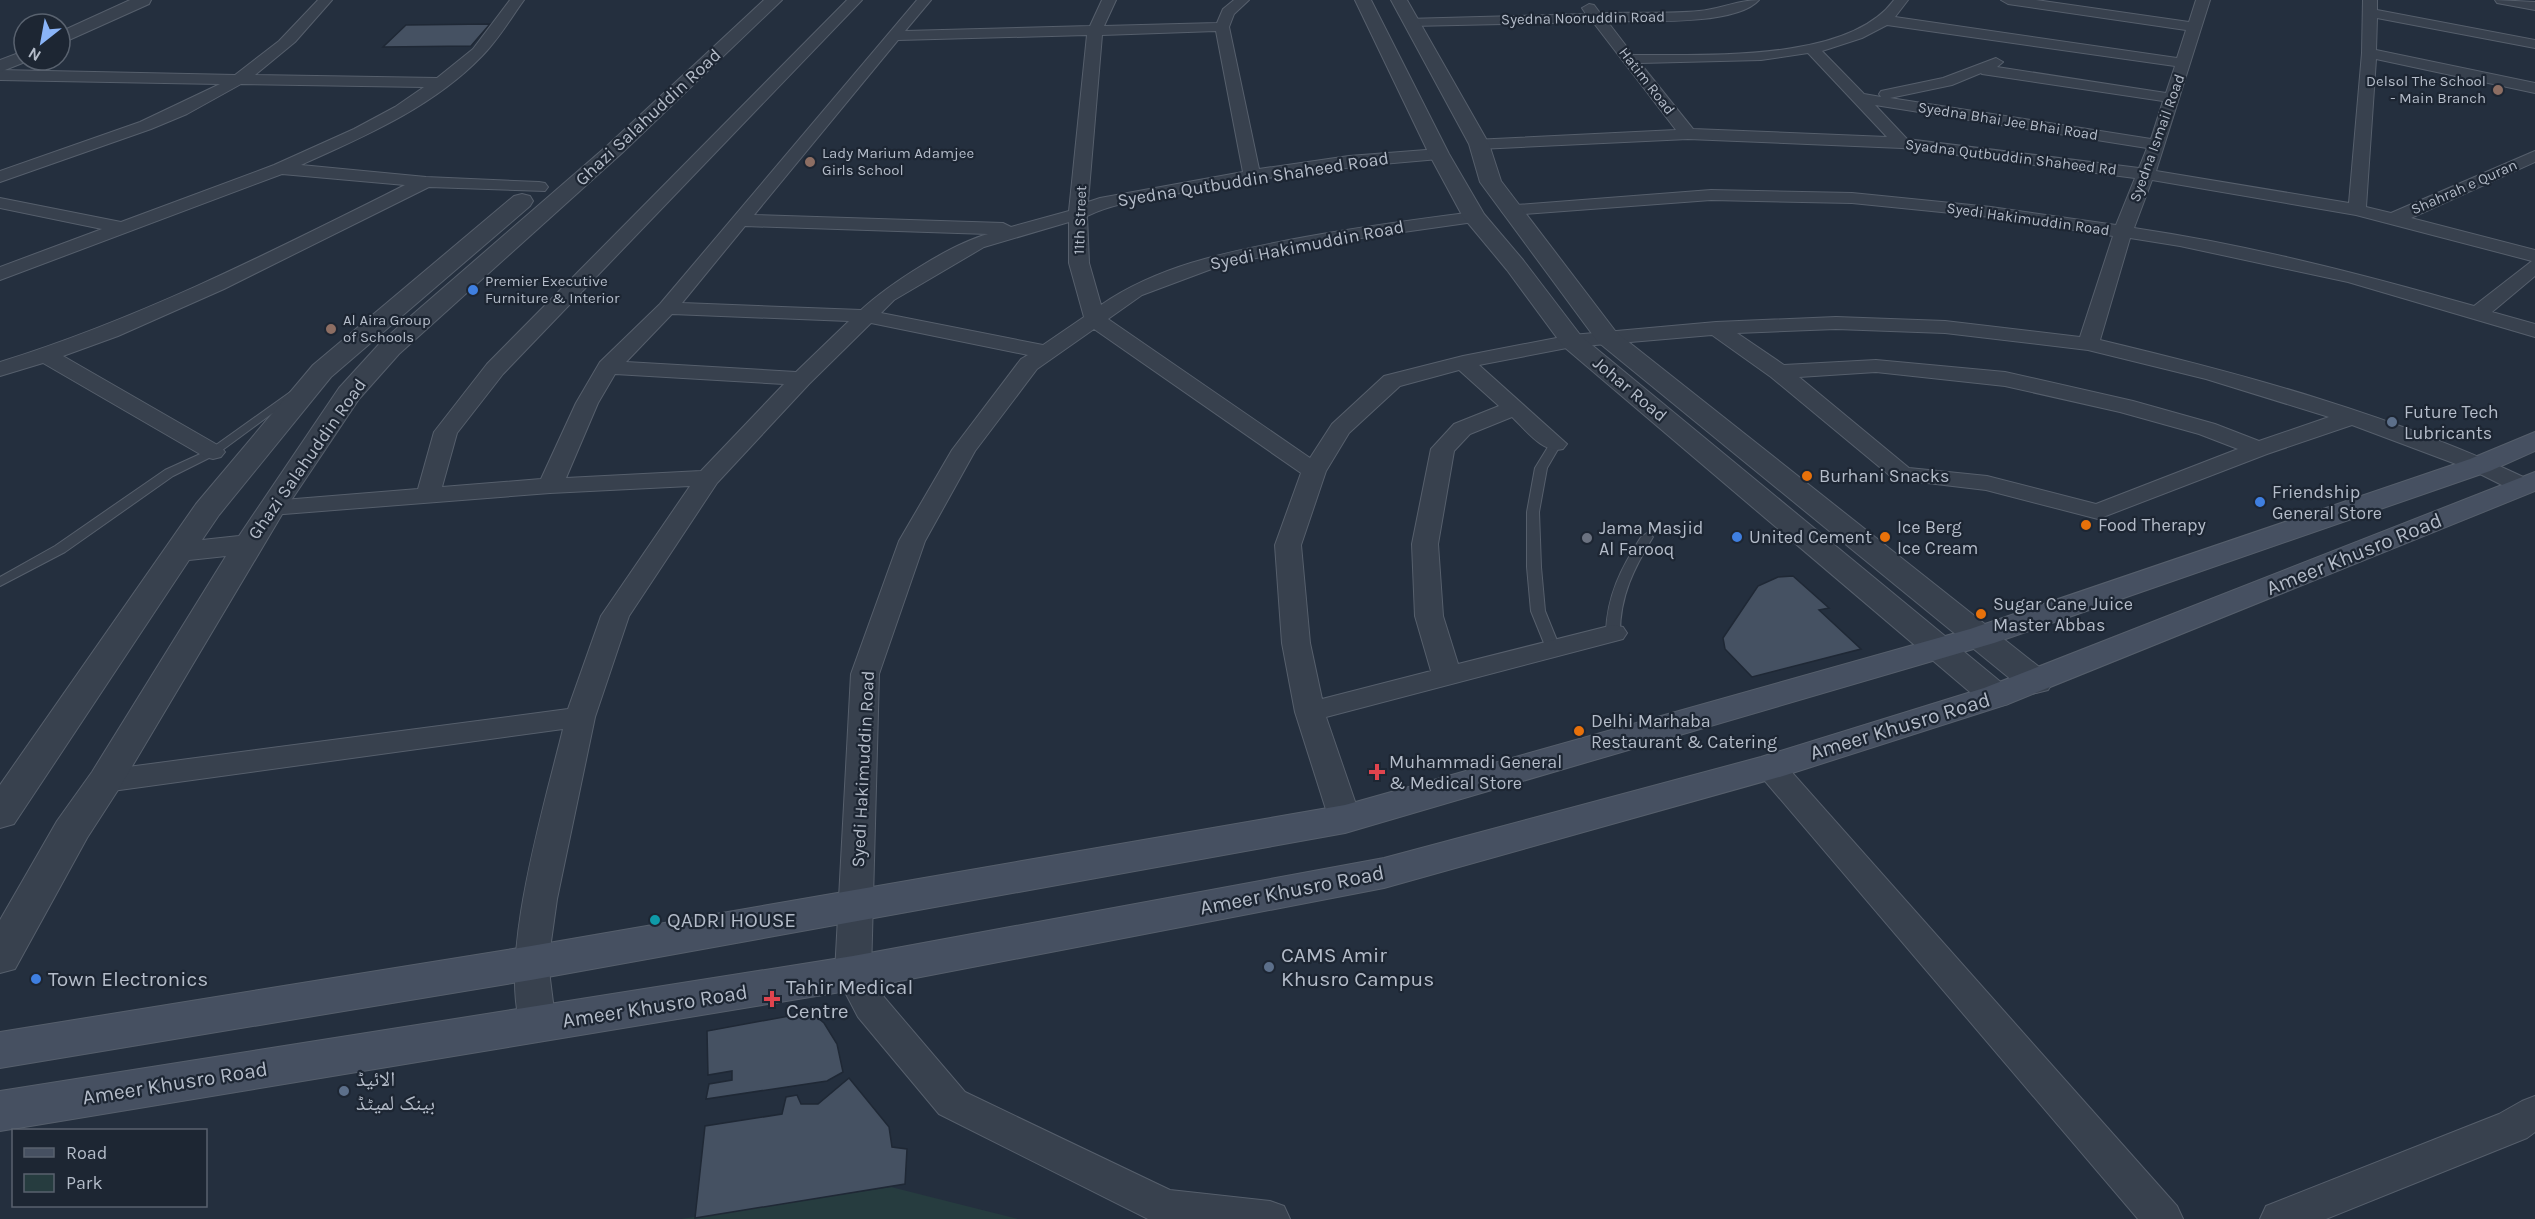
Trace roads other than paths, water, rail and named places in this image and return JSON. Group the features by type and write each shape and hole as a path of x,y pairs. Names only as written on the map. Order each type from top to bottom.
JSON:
{"main road":[{"name":"Ameer Khusro Road","path":"0,1050 531,963 1345,819 1982,636 2480,465 2535,441"},
{"name":"Ameer Khusro Road","path":"0,1111 538,1026 853,973 1384,873 1770,767 1996,696 2036,682 2529,483"}],"street":[{"path":"72,33 144,0"},
{"path":"0,177 122,135 198,101 236,81 278,50 325,0"},
{"path":"0,274 280,169 360,132 401,110 478,52 517,0"},
{"name":"Ghazi Salahuddin Road","path":"0,814 207,510 322,372 539,187 744,0"},
{"name":"Ghazi Salahuddin Road","path":"0,957 71,831 105,781 271,508 348,394 390,348 615,149 774,0"},
{"path":"428,495 446,432 495,369 855,0"},
{"path":"549,486 587,403 608,367 667,308 924,0"},
{"path":"1098,0 1109,0"},
{"name":"11th Street","path":"1095,320 1079,263 1078,214 1095,30 1109,0"},
{"path":"1242,0 1228,12 1222,27 1252,176"},
{"name":"Hatim Road","path":"1582,0 1599,18 1688,134"},
{"name":"Syedna Nooruddin Road","path":"1406,13 1599,18 1699,15 1733,10 1752,0"},
{"path":"1630,59 1750,55 1813,50 1852,37 1884,20 1901,0"},
{"path":"2008,0 2196,27"},
{"name":"Syedna Ismail Road","path":"2088,344 2123,232 2157,145 2203,0"},
{"path":"2352,0 2535,44"},
{"path":"2502,0 2535,6"},
{"path":"2357,210 2369,53 2370,5"},
{"path":"1368,9 1406,13"},
{"name":"Johar Road","path":"1368,9 1474,217 1572,341 1996,696"},
{"name":"Johar Road","path":"1406,13 1478,142 1491,182 1606,337 1982,636 2036,682"},
{"path":"1884,20 2184,63"},
{"path":"895,36 1222,27"},
{"path":"1860,98 1915,90 1947,82 1990,66 2030,41"},
{"path":"1813,50 1902,143"},
{"path":"2369,53 2535,88"},
{"path":"1982,69 2171,98"},
{"path":"0,75 236,81 441,82"},
{"name":"Syedna Bhai Jee Bhai Road","path":"1860,98 2157,145"},
{"name":"Syadna Qutbuddin Shaheed Rd","path":"1478,142 1688,134 1902,143 2012,155 2145,174 2357,210 2535,256"},
{"path":"1437,148 1478,142"},
{"name":"Syedna Qutbuddin Shaheed Road","path":"538,1026 531,963 540,899 580,717 615,616 708,478 801,379 887,296 977,243 1078,214 1100,203 1252,176 1437,148"},
{"name":"Shahrah e Quran","path":"2394,219 2535,156"},
{"path":"280,169 426,182 539,187"},
{"path":"0,369 47,356 159,312 426,182"},
{"name":"Syedi Hakimuddin Road","path":"1510,210 1711,195 1852,198 1991,212 2180,240 2352,277 2535,331"},
{"path":"0,202 123,228"},
{"name":"Syedi Hakimuddin Road","path":"853,973 866,674 912,541 958,460 1029,364 1135,291 1220,259 1361,232 1474,217"},
{"path":"741,220 1022,230"},
{"path":"2478,313 2535,266"},
{"path":"667,308 866,316 1047,352"},
{"path":"1095,320 1314,471"},
{"path":"1345,819 1310,712 1296,643 1288,545 1314,471 1340,429 1392,381 1463,362 1572,341 1606,337 1716,328 1893,324 1945,327 2088,344 2213,374 2352,417 2529,483"},
{"path":"1716,328 1779,372 1902,474 1987,483 2098,512 2259,449 2352,417"},
{"path":"47,356 213,452"},
{"path":"1463,362 1555,444"},
{"path":"1779,372 1876,366 2005,379 2125,406 2207,429 2259,449"},
{"path":"608,367 801,379"},
{"path":"1448,676 1429,616 1425,544 1443,449 1462,429 1515,408"},
{"path":"271,508 549,486 708,478"},
{"path":"178,552 249,544"},
{"path":"1310,712 1613,633"},
{"path":"105,781 580,717"},
{"path":"1770,767 2163,1219"},
{"path":"853,973 871,1007 952,1103 1166,1208 1270,1219"},
{"path":"2280,1219 2513,1126 2535,1112"}],"lane":[{"path":"0,582 60,549 169,473 213,452 322,372"},
{"path":"1553,648 1538,611 1533,512 1541,468 1555,444"},
{"path":"1613,633 1613,613 1623,573 1647,537"}],"place":[{"name":"Delsol The School - Main Branch","path":"2498,90"},
{"name":"Lady Marium Adamjee Girls School","path":"810,162"},
{"name":"Premier Executive Furniture & Interior","path":"473,290"},
{"name":"Al Aira Group of Schools","path":"331,329"},
{"name":"Future Tech Lubricants","path":"2392,422"},
{"name":"Burhani Snacks","path":"1807,476"},
{"name":"Friendship General Store","path":"2260,502"},
{"name":"Food Therapy","path":"2086,525"},
{"name":"United Cement","path":"1737,537"},
{"name":"Ice Berg Ice Cream","path":"1885,537"},
{"name":"Jama Masjid Al Farooq","path":"1587,538"},
{"name":"Sugar Cane Juice Master Abbas","path":"1981,614"},
{"name":"Delhi Marhaba Restaurant & Catering","path":"1579,731"},
{"name":"Muhammadi General & Medical Store","path":"1377,772"},
{"name":"QADRI HOUSE","path":"655,920"},
{"name":"CAMS Amir Khusro Campus","path":"1269,967"},
{"name":"Town Electronics","path":"36,979"},
{"name":"Tahir Medical Centre","path":"772,999"},
{"name":"الائیڈ بینک لمیٹڈ","path":"344,1091"}]}
